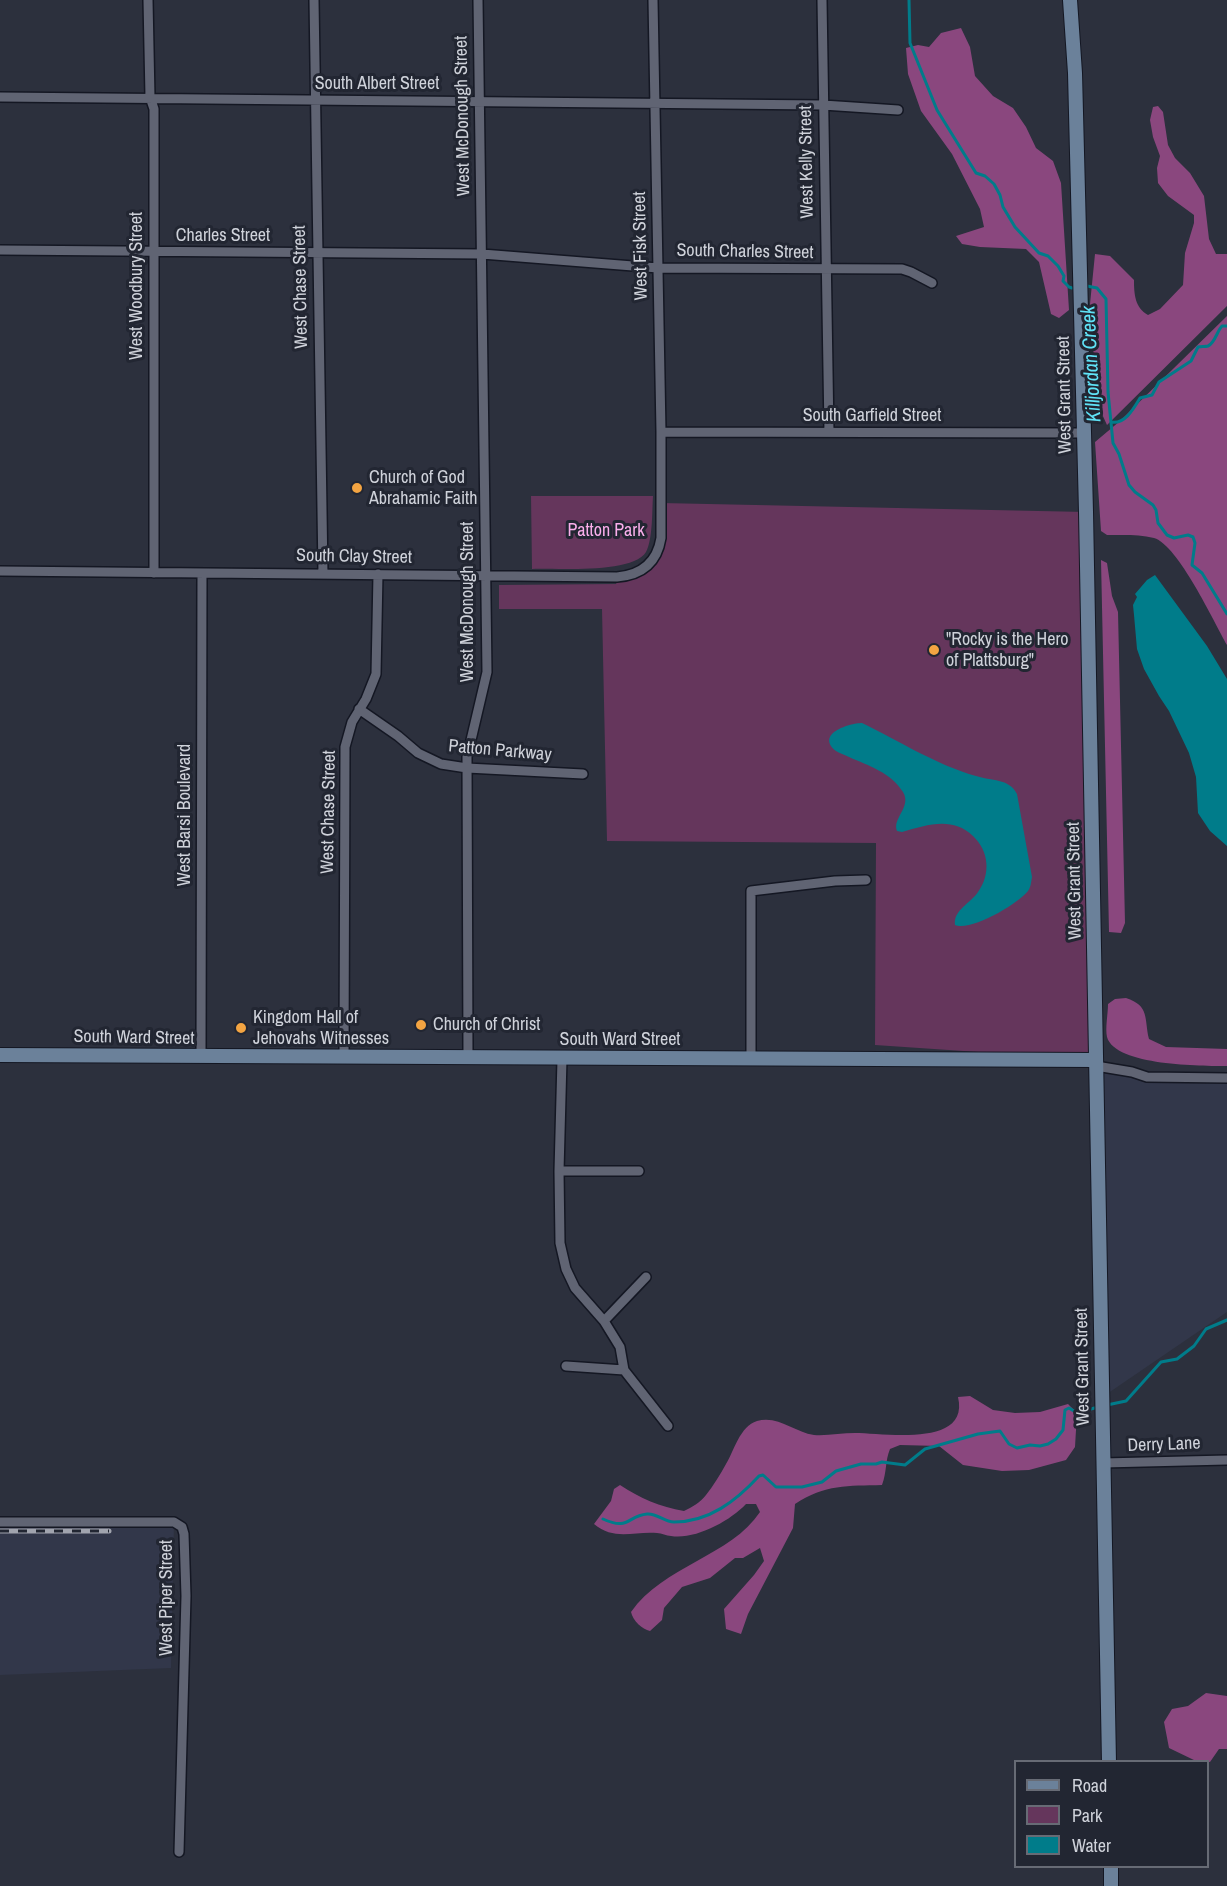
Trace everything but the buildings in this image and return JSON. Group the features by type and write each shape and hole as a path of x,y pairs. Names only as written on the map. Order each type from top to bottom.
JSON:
{"main road":[{"name":"West Grant Street","path":"1070,0 1075,73 1083,433 1109,1760"},
{"name":"South Ward Street","path":"0,1055 1096,1063"},
{"path":"1111,1868 1111,1886"}],"street":[{"name":"West Woodbury Street","path":"148,0 150,97 154,109 153,573"},
{"name":"West Chase Street","path":"314,0 323,573"},
{"name":"West McDonough Street","path":"468,1058 468,747 478,715 487,672 478,0"},
{"name":"West Fisk Street","path":"653,0 661,512"},
{"name":"West Kelly Street","path":"822,0 829,432"},
{"name":"South Albert Street","path":"0,97 823,105 898,110"},
{"name":"Charles Street","path":"0,250 482,254"},
{"name":"South Charles Street","path":"482,254 658,268 902,269 932,283"},
{"name":"South Garfield Street","path":"661,432 1024,435 1083,433"},
{"name":"South Clay Street","path":"0,571 617,577 636,573 651,564 661,538 661,512"},
{"name":"West Barsi Boulevard","path":"201,1057 202,573"},
{"name":"West Chase Street","path":"344,1058 345,747 350,728 369,693 376,674 378,574"},
{"name":"Patton Parkway","path":"359,709 429,760 441,764 467,768 583,774"},
{"path":"751,1059 751,891 825,882 866,880"},
{"path":"562,1059 560,1243 566,1269 575,1288 604,1321 620,1347 624,1370 668,1426"},
{"path":"1096,1063 1147,1077 1227,1078"},
{"path":"559,1171 639,1172"},
{"path":"604,1321 646,1277"},
{"path":"566,1366 624,1370"},
{"name":"Derry Lane","path":"1102,1463 1227,1460"},
{"name":"West Piper Street","path":"0,1522 174,1522 182,1527 186,1596 179,1852"}],"shaded area":[{"path":"961,28 970,47 975,76 993,96 1013,108 1036,148 1053,161 1061,183 1069,310 1059,318 1051,314 1039,262 1026,249 962,244 956,236 984,227 980,209 952,154 921,111 908,74 906,48 918,45 929,47 941,33"},
{"path":"1158,106 1163,112 1168,145 1175,158 1190,173 1204,196 1209,239 1216,254 1227,254 1227,306 1107,425 1097,403 1090,304 1095,254 1110,256 1134,280 1138,305 1148,315 1160,309 1183,285 1185,253 1194,223 1194,215 1168,196 1158,183 1157,168 1160,156 1150,120 1153,107"},
{"path":"1227,316 1227,645 1184,569 1174,554 1163,544 1154,538 1107,535 1101,531 1095,442 1120,421"},
{"path":"1101,560 1107,563 1112,596 1118,612 1125,923 1121,933 1109,932"},
{"path":"1126,998 1134,1001 1143,1009 1149,1039 1166,1047 1227,1049 1227,1066 1199,1066 1142,1059 1113,1047 1106,1033 1108,1004 1115,999"},
{"path":"1096,1066 1132,1072 1227,1078 1227,1312 1101,1398"},
{"path":"970,1396 993,1410 1015,1413 1040,1412 1068,1404 1077,1413 1075,1447 1066,1460 1029,1470 1002,1471 963,1465 939,1446 900,1445 890,1449 882,1485 827,1489 795,1504 793,1528 748,1614 741,1634 726,1629 724,1609 764,1561 760,1548 743,1558 735,1558 710,1578 682,1587 664,1608 662,1620 650,1631 634,1618 631,1612 645,1596 678,1572 732,1540 760,1512 756,1504 746,1504 722,1523 691,1535 617,1534 594,1524 611,1501 614,1489 620,1485 650,1501 684,1511 699,1503 706,1495 742,1433 757,1421 772,1420 814,1435 922,1434 938,1431 951,1424 958,1413 958,1397"},
{"path":"0,1521 174,1522 171,1668 0,1675"},
{"path":"1206,1693 1227,1696 1227,1749 1219,1749 1210,1762 1209,1760 1194,1760 1169,1748 1164,1722 1172,1709 1188,1706"}],"green space":[{"name":"Patton Park","path":"531,496 653,496 651,532 646,552 638,559 611,567 532,569"},
{"name":"Patton Park","path":"661,503 1086,512 1096,1060 875,1045 876,843 607,841 602,609 499,609 499,585 616,584 620,577 654,559"}],"water":[{"path":"1155,575 1207,646 1227,679 1227,846 1210,831 1198,813 1196,777 1189,753 1169,711 1144,669 1137,649 1133,605 1137,597 1135,594 1147,580"},
{"path":"862,723 948,766 962,772 999,781 1014,789 1017,794 1032,877 1029,889 1023,896 982,921 962,926 955,925 957,915 975,896 985,878 986,863 982,849 973,836 965,830 948,824 897,831 897,822 905,803 905,797 898,785 879,770 837,752 829,739 843,727"}],"waterway":[{"name":"Killjordan Creek","path":"909,0 910,43 937,110 976,173 985,176 994,184 1003,207 1015,227 1039,253 1048,256 1058,266 1064,276 1063,281 1072,288"},
{"name":"Killjordan Creek","path":"1087,286 1097,288 1106,299 1108,392 1113,443 1129,485 1153,505 1158,523 1167,535 1174,538 1188,535 1193,537 1195,543 1192,565 1202,573 1227,614"},
{"path":"1111,422 1125,418 1140,398 1152,395 1159,382 1191,361 1198,347 1210,344 1222,326 1227,326"},
{"path":"1107,1405 1126,1401 1161,1362 1177,1359 1194,1346 1206,1329 1227,1320"},
{"path":"603,1519 618,1524 647,1514 667,1521 687,1521 710,1514 731,1502 759,1476 763,1475 776,1487 802,1487 822,1482 836,1471 861,1464 882,1462 905,1465 925,1449 978,1434 1000,1431 1009,1444 1017,1448 1030,1445 1040,1446 1056,1439 1063,1430 1065,1410 1069,1408 1077,1413 1098,1407"}],"railway":[{"path":"0,1531 109,1531"}],"place":[{"name":"Church of God Abrahamic Faith","path":"357,488"},
{"name":"\"Rocky is the Hero of Plattsburg\"","path":"934,650"},
{"name":"Church of Christ","path":"421,1025"},
{"name":"Kingdom Hall of Jehovahs Witnesses","path":"241,1028"}]}
